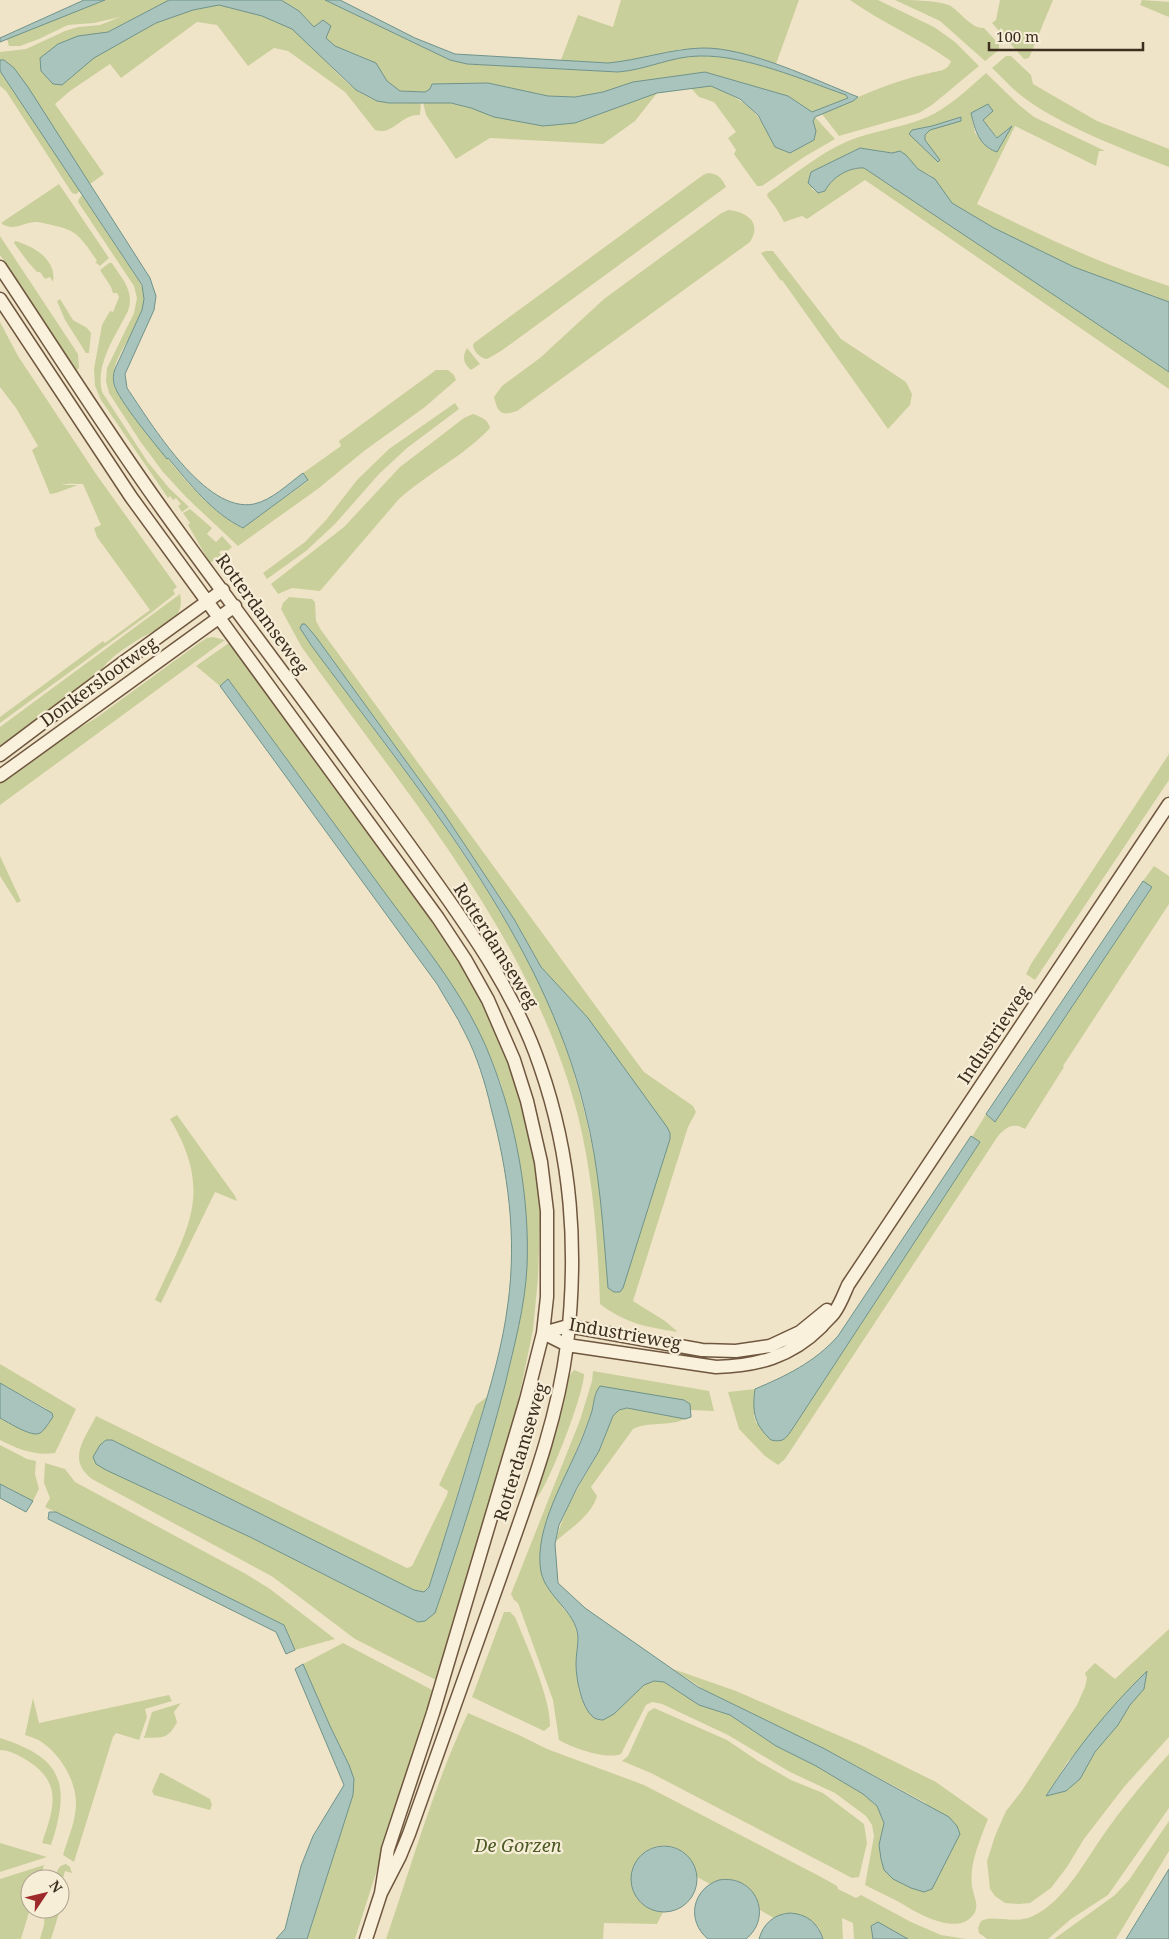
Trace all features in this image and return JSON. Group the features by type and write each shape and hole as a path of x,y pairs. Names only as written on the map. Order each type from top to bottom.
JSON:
{"main road":[{"name":"Rotterdamseweg","path":"0,267 124,454 460,915 501,980 524,1024 555,1110 572,1208 573,1250 567,1345 550,1428 527,1500 409,1834 381,1894 366,1939"},
{"name":"Rotterdamseweg","path":"0,299 96,446 438,918 464,959 503,1030 527,1101 542,1170 547,1211 548,1274 543,1333 526,1400 432,1714 388,1849 381,1894"},
{"name":"Donkerslootweg","path":"0,755 100,679 223,590"},
{"name":"Donkerslootweg","path":"0,776 234,606"},
{"name":"Industrieweg","path":"543,1333 568,1326 702,1350 736,1351 770,1346 800,1332 828,1309 848,1285 1169,804"},
{"name":"Industrieweg","path":"543,1333 567,1345 716,1367 764,1362 808,1340 834,1313 848,1285"}],"green space":[{"path":"105,0 169,0 108,32 78,36 62,85 94,57 137,32 190,10 220,5 247,10 285,25 312,46 353,88 364,95 387,103 421,102 420,115 408,117 387,130 375,130 345,92 288,51 274,48 248,66 217,25 197,22 121,78 110,64 70,91 55,104 104,174 90,184 14,68 4,60 0,60 0,52 26,49 65,31 78,27 100,25 120,17 94,23 68,25 20,46 9,46 7,39"},
{"path":"281,0 325,0 450,60 467,64 618,72 690,57 718,57 755,64 846,95 848,98 812,112 788,96 705,72 633,82 603,92 575,97 548,96 488,83 432,84 430,89 425,92 400,91 387,81 365,58 335,46 325,38 331,26 314,27 299,11"},
{"path":"621,0 799,0 776,64 738,53 681,49 633,61 608,63 561,60 578,15 613,27"},
{"path":"850,0 878,0 934,27 955,42 979,66 932,105 919,113 839,136 822,114 888,85 943,70 951,61"},
{"path":"895,0 929,1 949,5 970,23 979,28 984,28 999,44 999,50 985,61 940,21"},
{"path":"1000,0 1053,0 1029,58 1024,59 992,23 996,20"},
{"path":"1142,0 1169,2 1169,17 1140,5"},
{"path":"1006,56 1011,56 1031,75 1033,84 1097,121 1169,149 1169,167 1075,128 1039,108 1019,94 992,68"},
{"path":"0,71 80,191 76,194 72,193 6,91 0,86"},
{"path":"986,73 1034,117 1105,151 1099,151 1096,166 1015,126 977,204 1095,259 1169,286 1169,302 1074,267 994,228 952,203 930,175 918,169 906,155 860,148 812,172 812,189 818,193 825,191 836,177 853,169 864,168 1169,372 1169,389 865,180 807,219 802,216 784,222 767,196 768,193 806,165 837,146 933,114 957,98","holes":["993,111 983,120 998,138 1011,127 990,150 975,133 971,113"]},
{"path":"711,86 734,97 751,109 763,124 775,147 790,153 814,140 816,131 813,121 815,117 835,139 804,157 762,186 757,186 734,154 736,150 728,138 736,132 714,102 699,97 691,88"},
{"path":"657,93 635,121 603,144 490,138 456,159 426,115 423,102 450,103 471,108 575,123"},
{"path":"708,173 719,177 726,187 501,351 487,359 482,358 476,353 473,346 474,343"},
{"path":"59,184 109,258 100,266 95,262 97,261 74,232 38,222 15,227 6,226 1,223"},
{"path":"82,195 139,281 144,294 143,308 139,321 118,359 114,373 114,386 156,444 189,484 224,517 242,528 308,481 303,473 341,446 339,441 436,370 448,370 454,375 456,380 425,407 364,451 319,488 238,546 187,498 163,472 109,393 106,381 107,368 134,313 137,298 134,286 78,202"},
{"path":"728,210 742,213 754,224 750,242 517,411 504,413 499,410 494,397 502,386 540,358 604,299"},
{"path":"0,236 78,354 79,368 76,371 0,255"},
{"path":"15,241 30,246 43,255 51,267 53,282 50,277 45,279 40,272 37,272 14,243"},
{"path":"773,251 841,339 906,382 912,394 910,405 888,429 761,253"},
{"path":"109,263 112,263 129,291 130,304 104,360 101,371 102,392 147,461 169,488 189,507 182,512 178,506 181,504 176,498 173,500 170,496 168,498 101,400 95,386 94,369 102,325 110,311 113,312 119,297 117,293 113,293 100,270"},
{"path":"60,299 73,320 87,328 91,333 89,353 86,353 65,320 57,301"},
{"path":"0,322 18,356 96,474 177,587 173,590 175,594 152,612 0,723 0,717 103,641 105,643 150,610 97,537 94,528 101,525 83,484 61,485 78,485 50,494 32,450 38,446 16,408 0,387"},
{"path":"467,348 480,364 471,370 464,360"},
{"path":"455,403 459,409 407,448 379,474 335,524 306,551 267,579 263,573 305,542 326,520 357,480 389,449"},
{"path":"473,414 486,420 490,428 469,447 399,499 320,591 292,588 278,594 271,584 344,527 400,467 464,418"},
{"path":"190,509 212,528 207,534 216,542 222,536 232,547 225,553 223,550 219,552 221,555 210,563 183,513"},
{"path":"180,594 181,604 179,612 167,624 119,652 100,672 0,746 0,727"},
{"path":"289,597 312,599 315,602 316,621 321,630 644,1072 693,1106 696,1112 688,1127 633,1301 665,1321 678,1332 628,1320 600,1304 594,1209 578,1116 557,1050 530,987 498,927 461,869 422,812 301,646 281,609 283,603","holes":["305,624 445,815 514,919 541,967 588,1018 670,1133 598,1174 583,1107 564,1042 547,1000 524,953 497,907 438,817 311,645 300,628"]},
{"path":"213,637 225,640 0,805 0,782 59,740 96,718 199,643"},
{"path":"229,643 460,961 480,997 504,1050 523,1107 531,1139 541,1195 538,1278 533,1330 517,1407 436,1680 355,1639 273,1577 92,1479 80,1464 80,1449 96,1416 407,1568 412,1566 447,1495 448,1491 439,1485 476,1405 487,1397 429,1588 424,1592 414,1590 112,1440 106,1440 97,1450 160,1496 250,1537 418,1622 434,1613 441,1596 489,1444 511,1361 524,1296 527,1244 522,1181 517,1148 501,1084 490,1056 450,982 228,680 220,686 196,666"},
{"path":"1169,754 1169,780 1035,980 1026,974 1031,964"},
{"path":"0,856 21,901 17,903 0,876"},
{"path":"1154,866 1169,876 1169,904 1063,1066 1025,1129 1010,1126 998,1136 785,1459 778,1465 765,1456 739,1429 728,1392 755,1389 754,1416 756,1423 793,1428 980,1142 972,1137 986,1114 995,1122 1152,887 1143,881"},
{"path":"177,1115 237,1201 215,1192 161,1303 155,1300 186,1231 193,1191 191,1169 184,1145 170,1119"},
{"path":"0,1364 76,1409 55,1453 40,1454 26,1451 0,1440 0,1418 24,1431 47,1409 0,1383"},
{"path":"574,1370 584,1374 578,1400 556,1460 541,1492 535,1500 569,1376"},
{"path":"593,1371 709,1391 714,1411 691,1410 689,1404 596,1392 592,1411 544,1528 562,1607 573,1620 578,1636 576,1666 579,1692 587,1709 631,1697 644,1685 654,1681 664,1682 699,1705 730,1715 776,1746 816,1766 863,1794 877,1806 884,1823 879,1845 926,1803 823,1748 706,1691 673,1669 736,1691 863,1746 936,1782 988,1819 972,1869 971,1878 976,1909 968,1920 949,1924 938,1921 916,1912 865,1885 874,1836 872,1825 866,1816 835,1793 790,1772 728,1735 662,1704 652,1702 646,1705 621,1754 607,1755 581,1750 559,1740 553,1700 518,1603 511,1594 580,1420 592,1381"},
{"path":"627,1408 685,1419 672,1423 645,1425 633,1429 591,1487 597,1496 586,1515 556,1541 574,1494 599,1451 614,1415 621,1409"},
{"path":"0,1445 27,1459 36,1461 35,1474 39,1489 33,1501 0,1484"},
{"path":"45,1463 65,1469 75,1482 246,1574 270,1589 335,1639 295,1650 284,1625 45,1507 50,1498 44,1483"},
{"path":"504,1612 510,1612 515,1617 542,1687 550,1726 544,1731 472,1697"},
{"path":"1169,1629 1169,1737 1124,1787 1084,1839 1067,1867 1051,1888 1030,1903 1005,1903 995,1896 990,1889 987,1861 1006,1811 1021,1792 1077,1705 1085,1687 1087,1678 1085,1673 1095,1663 1115,1679","holes":["1133,1700 1118,1725 1095,1752 1080,1779 1046,1796 1068,1761"]},
{"path":"343,1643 434,1691 355,1939 307,1939 353,1795 349,1765 303,1664"},
{"path":"169,1695 172,1701 145,1709 147,1717 139,1740 116,1733 113,1737 74,1862 63,1855 75,1816 76,1803 73,1786 66,1769 55,1754 41,1742 25,1735 33,1698 39,1723"},
{"path":"181,1703 174,1712 177,1722 171,1732 160,1737 144,1738 152,1712"},
{"path":"654,1708 727,1740 791,1780 823,1793 864,1824 867,1843 859,1877 852,1878 651,1773 622,1761 628,1756 648,1712"},
{"name":"De Gorzen","path":"468,1713 547,1749 644,1785 823,1878 837,1886 838,1889 856,1898 861,1895 911,1922 941,1935 966,1939 854,1939 853,1923 842,1918 843,1939 823,1939 819,1928 812,1921 785,1913 774,1918 760,1910 753,1893 731,1880 719,1880 710,1884 697,1877 693,1864 685,1854 678,1849 662,1846 649,1849 639,1858 633,1870 632,1883 636,1896 646,1906 663,1912 657,1924 604,1923 603,1939 386,1939 444,1768"},
{"path":"0,1738 37,1755 49,1765 57,1776 60,1790 60,1805 51,1845 42,1843 50,1820 53,1798 47,1779 25,1759 11,1752 0,1750"},
{"path":"1169,1754 1169,1808 1108,1895 1071,1919 1048,1939 987,1939 979,1933 978,1928 981,1921 986,1919 1026,1919 1045,1909 1056,1900 1076,1876 1123,1808"},
{"path":"160,1773 210,1799 212,1805 210,1810 154,1795 152,1791"},
{"path":"1169,1821 1169,1851 1116,1939 1054,1939 1115,1895 1129,1880"},
{"path":"0,1843 47,1857 0,1872"},
{"path":"66,1864 70,1867 72,1873 70,1872 70,1869 58,1869"},
{"path":"44,1865 43,1869 31,1869"},
{"path":"20,1873 20,1919 27,1919 21,1939 0,1939 0,1879"},
{"path":"44,1919 57,1919 51,1939 40,1939"}],"water":[{"path":"84,0 105,0 0,42 0,38"},
{"path":"169,0 281,0 299,11 314,27 323,20 331,26 326,38 335,46 376,63 387,81 400,91 425,92 430,89 432,84 488,83 548,96 575,97 603,92 633,82 705,72 788,96 812,112 848,98 846,95 755,64 718,57 690,57 618,72 467,64 450,60 325,0 340,0 415,38 455,54 608,63 690,49 720,49 740,53 781,66 858,97 853,101 815,117 813,121 816,131 814,140 790,153 775,147 758,115 740,99 711,86 657,93 575,123 543,126 494,117 451,103 389,103 377,101 356,90 292,29 262,16 219,5 193,10 156,23 94,58 62,85 53,84 41,71 40,58 58,44 78,36 108,32"},
{"path":"0,60 4,60 14,68 28,87 150,278 156,296 154,310 125,374 127,388 165,443 199,481 217,495 235,503 254,504 261,502 280,491 303,473 308,480 243,528 211,506 193,488 146,433 117,391 113,376 142,310 144,299 142,285 0,71"},
{"path":"988,104 993,111 983,120 997,138 1012,126 997,152 982,142 976,131 971,113"},
{"path":"961,117 961,121 930,130 925,135 925,140 940,160 938,162 909,134 912,130"},
{"path":"860,148 892,153 900,151 918,169 935,179 952,203 994,228 1074,267 1169,302 1169,372 864,168 847,171 836,177 825,191 818,193 808,183 811,172"},
{"path":"302,624 305,624 316,637 445,815 514,919 541,967 588,1018 670,1133 670,1139 623,1288 620,1292 614,1292 608,1288 598,1177 585,1111 565,1047 539,984 508,924 472,866 433,809 311,645 300,628"},
{"path":"228,679 431,955 471,1016 482,1037 500,1083 520,1161 524,1188 527,1241 526,1282 522,1312 505,1385 472,1500 435,1613 425,1621 418,1622 250,1537 106,1470 96,1464 93,1457 100,1445 106,1440 112,1440 414,1590 424,1592 429,1587 467,1465 500,1349 506,1318 512,1254 506,1180 497,1132 483,1079 473,1051 459,1020 437,984 220,686"},
{"path":"1143,881 1152,887 995,1122 986,1114"},
{"path":"971,1136 980,1142 793,1428 784,1439 779,1441 771,1440 761,1429 754,1411 755,1389 778,1379 810,1361 838,1336"},
{"path":"0,1383 52,1413 53,1417 42,1432 36,1434 20,1429 0,1418"},
{"path":"600,1386 684,1400 690,1404 691,1417 685,1419 627,1408 619,1410 613,1416 599,1451 577,1488 559,1525 555,1544 558,1583 585,1608 698,1687 823,1748 949,1817 957,1826 960,1834 932,1889 924,1892 911,1888 893,1879 884,1870 879,1845 884,1823 877,1806 863,1794 816,1766 776,1746 730,1715 699,1705 664,1682 654,1681 644,1685 614,1714 603,1720 593,1717 585,1706 577,1677 578,1637 576,1628 567,1612 544,1581 541,1572 540,1555 542,1538 553,1503 583,1436 592,1411 595,1395"},
{"path":"0,1484 33,1501 26,1512 0,1498"},
{"path":"49,1512 56,1512 284,1625 295,1650 286,1654 276,1632 48,1519"},
{"path":"303,1664 349,1765 354,1779 353,1795 307,1939 276,1939 285,1929 301,1866 313,1836 344,1785 295,1669"},
{"path":"1147,1671 1144,1689 1130,1705 1118,1725 1095,1752 1080,1779 1066,1791 1046,1796 1093,1730"},
{"path":"664,1846 677,1849 687,1856 694,1866 697,1879 694,1892 687,1902 677,1909 664,1912 651,1909 641,1902 634,1892 631,1879 634,1866 641,1856 651,1849"},
{"path":"1169,1869 1169,1939 1126,1939"},
{"path":"719,1880 732,1880 742,1883 751,1890 756,1899 759,1919 754,1930 746,1939 708,1939 701,1932 695,1915 695,1906 703,1890"},
{"path":"790,1913 802,1915 811,1920 818,1928 823,1939 759,1939 766,1924 779,1915"},
{"path":"878,1922 908,1939 873,1939 871,1926"}]}
